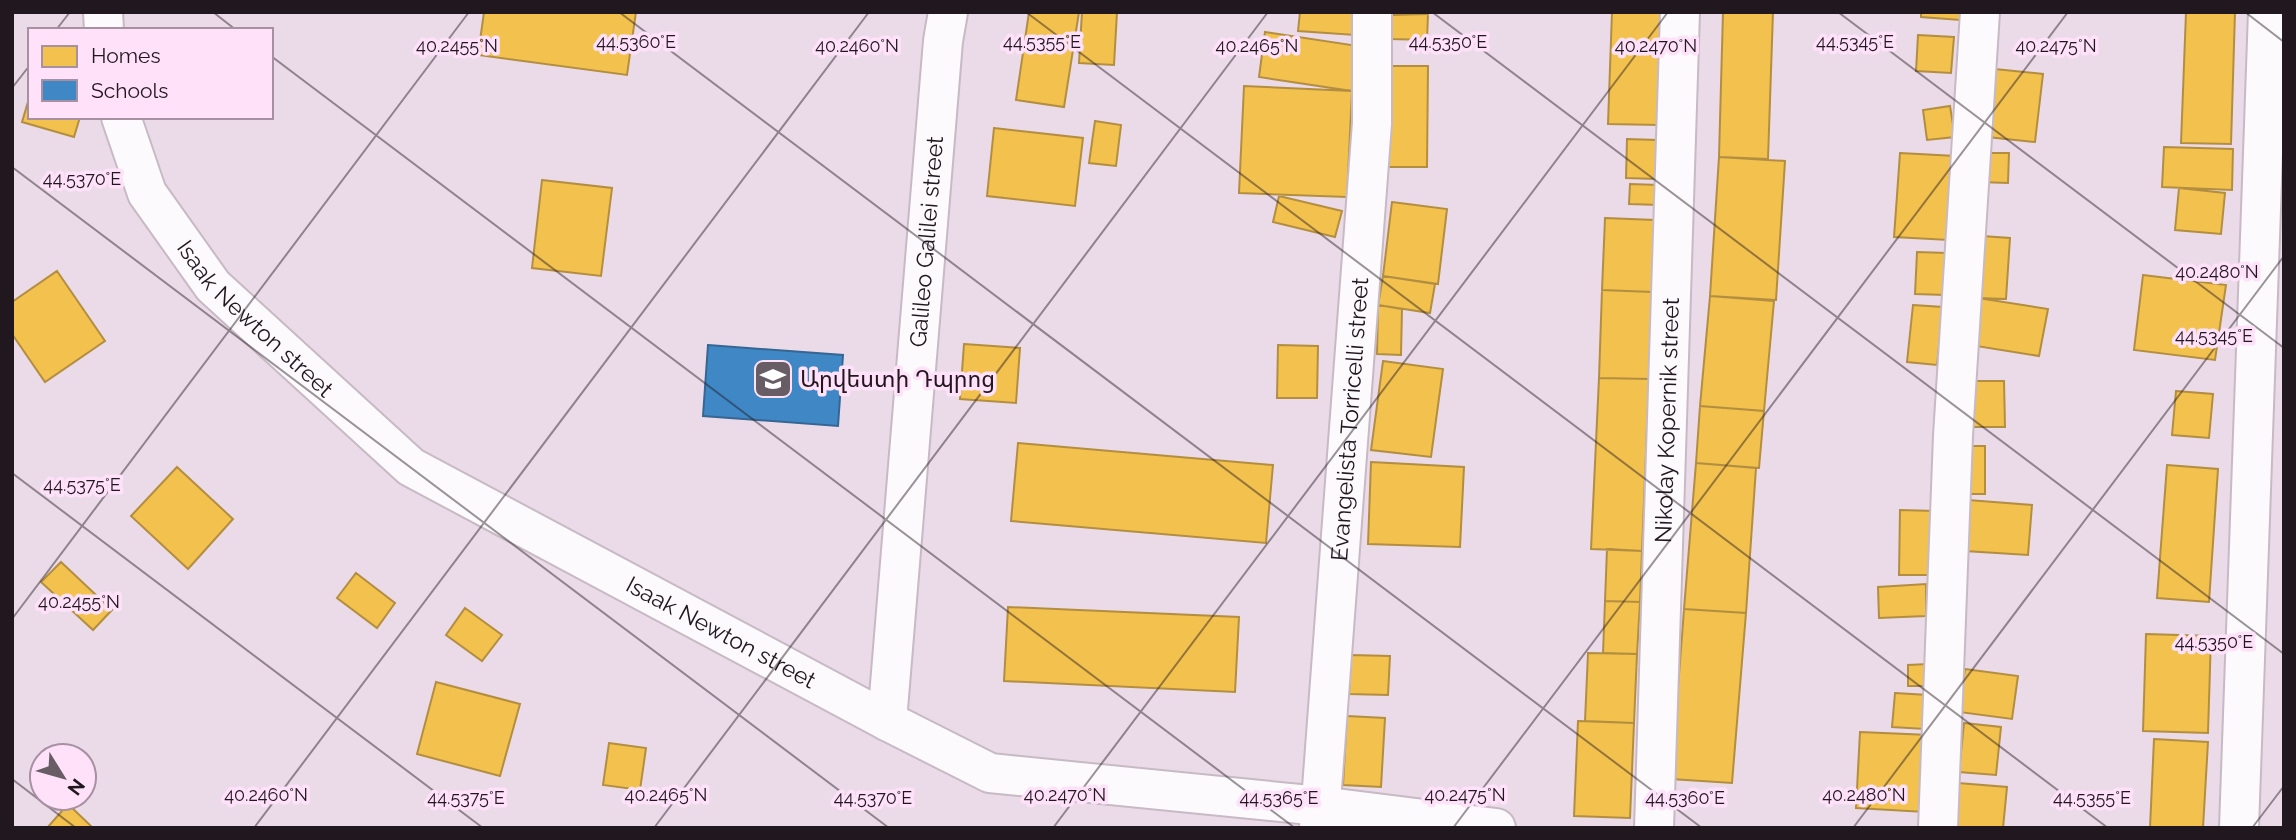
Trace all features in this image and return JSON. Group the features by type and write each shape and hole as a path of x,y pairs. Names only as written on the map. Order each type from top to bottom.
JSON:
{"street":[{"name":"Galileo Galilei street","path":"887,720 942,55 948,12"},
{"name":"Evangelista Torricelli street","path":"1319,817 1372,123 1372,12"},
{"name":"Nikolay Kopernik street","path":"1654,828 1680,12"},
{"path":"1938,828 1953,436 1980,12"},
{"path":"2239,828 2268,12"},
{"name":"Isaak Newton street","path":"122,119 147,193 213,286 411,467 887,720 990,772 1319,817 1496,828"}],"building: Homes":[{"path":"484,12 636,12 627,75 478,55"},
{"path":"1029,12 1079,12 1064,107 1016,100"},
{"path":"1082,12 1117,12 1114,65 1079,63"},
{"path":"1300,12 1357,12 1355,35 1298,31"},
{"path":"1393,12 1428,12 1428,14 1393,15"},
{"path":"1612,12 1662,12 1659,125 1608,124"},
{"path":"1723,12 1773,12 1768,159 1719,157"},
{"path":"1921,12 1960,12 1960,20 1921,17"},
{"path":"2186,12 2235,12 2231,144 2181,143"},
{"path":"1392,13 1428,14 1427,40 1390,39"},
{"path":"1265,32 1358,46 1352,91 1259,77"},
{"path":"1918,35 1954,37 1951,73 1916,71"},
{"path":"1389,66 1428,66 1427,167 1388,167"},
{"path":"1985,68 2043,74 2035,142 1978,136"},
{"path":"1244,86 1352,91 1347,197 1239,193"},
{"path":"28,102 28,119 79,119 74,137 22,122"},
{"path":"1950,106 1955,137 1927,140 1923,110"},
{"path":"1095,121 1121,125 1116,166 1089,163"},
{"path":"994,128 1083,138 1075,206 987,196"},
{"path":"1627,139 1657,140 1656,179 1626,178"},
{"path":"2164,147 2233,149 2232,190 2162,187"},
{"path":"1900,153 1955,156 1949,240 1894,237"},
{"path":"1980,153 2009,153 2008,183 1979,182"},
{"path":"1719,157 1785,161 1776,300 1710,296"},
{"path":"542,180 612,188 601,276 532,268"},
{"path":"1630,184 1659,185 1659,205 1629,204"},
{"path":"2179,188 2225,193 2221,234 2175,230"},
{"path":"1279,196 1342,211 1335,237 1273,222"},
{"path":"1392,202 1447,209 1438,284 1383,276"},
{"path":"1605,218 1655,220 1652,292 1602,290"},
{"path":"1982,236 2010,238 2006,299 1978,298"},
{"path":"1917,252 1947,253 1945,295 1915,294"},
{"path":"57,271 105,341 45,382 12,334 12,302"},
{"path":"2143,275 2226,285 2215,360 2134,350"},
{"path":"1383,276 1435,284 1430,313 1378,305"},
{"path":"1602,290 1652,292 1649,379 1599,378"},
{"path":"1710,296 1774,301 1764,411 1700,406"},
{"path":"1978,298 2048,309 2039,356 1970,345"},
{"path":"1378,305 1402,309 1401,355 1377,354"},
{"path":"1913,305 1943,307 1937,365 1907,362"},
{"path":"964,344 1020,348 1016,403 960,399"},
{"path":"1278,345 1318,346 1317,398 1277,398"},
{"path":"1383,361 1443,369 1431,457 1371,450"},
{"path":"1599,378 1649,379 1642,551 1591,549"},
{"path":"1968,381 2004,381 2005,427 1968,427"},
{"path":"2176,391 2213,394 2209,438 2172,435"},
{"path":"1700,406 1764,411 1759,468 1696,463"},
{"path":"1018,443 1273,465 1266,543 1011,521"},
{"path":"1966,446 1985,446 1985,494 1966,494"},
{"path":"1371,462 1464,467 1460,547 1368,544"},
{"path":"1696,463 1756,468 1746,613 1684,609"},
{"path":"2167,465 2218,469 2209,602 2157,598"},
{"path":"177,467 233,519 188,569 131,516"},
{"path":"1968,500 2032,505 2028,555 1965,551"},
{"path":"1900,510 1935,511 1934,575 1899,575"},
{"path":"1607,549 1642,551 1640,602 1605,601"},
{"path":"61,562 112,610 93,630 41,582"},
{"path":"356,573 395,603 377,628 337,598"},
{"path":"1926,584 1926,616 1879,618 1878,587"},
{"path":"1605,601 1640,602 1637,654 1603,653"},
{"path":"1008,607 1239,617 1235,692 1004,681"},
{"path":"465,608 502,635 482,661 446,635"},
{"path":"1684,609 1746,613 1732,783 1671,779"},
{"path":"2146,634 2211,636 2208,733 2143,731"},
{"path":"1588,653 1637,654 1634,723 1585,721"},
{"path":"1351,655 1390,656 1388,695 1349,694"},
{"path":"1928,664 1928,686 1908,686 1908,665"},
{"path":"1965,669 2018,676 2012,719 1959,712"},
{"path":"436,682 520,704 500,776 417,754"},
{"path":"1895,693 1928,695 1925,729 1892,727"},
{"path":"1347,716 1385,718 1381,787 1343,785"},
{"path":"1578,721 1634,723 1630,818 1574,816"},
{"path":"1964,723 2001,727 1996,775 1959,772"},
{"path":"1860,732 1929,735 1925,812 1856,808"},
{"path":"2154,739 2208,742 2203,828 2150,828"},
{"path":"609,743 646,748 640,790 603,785"},
{"path":"1958,783 2007,787 2003,828 1954,828"},
{"path":"61,812 76,812 93,828 47,828"}],"building: Schools":[{"path":"708,345 843,355 838,426 703,416"}],"place":[{"name":"Արվեստի Դպրոց","path":"773,379"}]}
